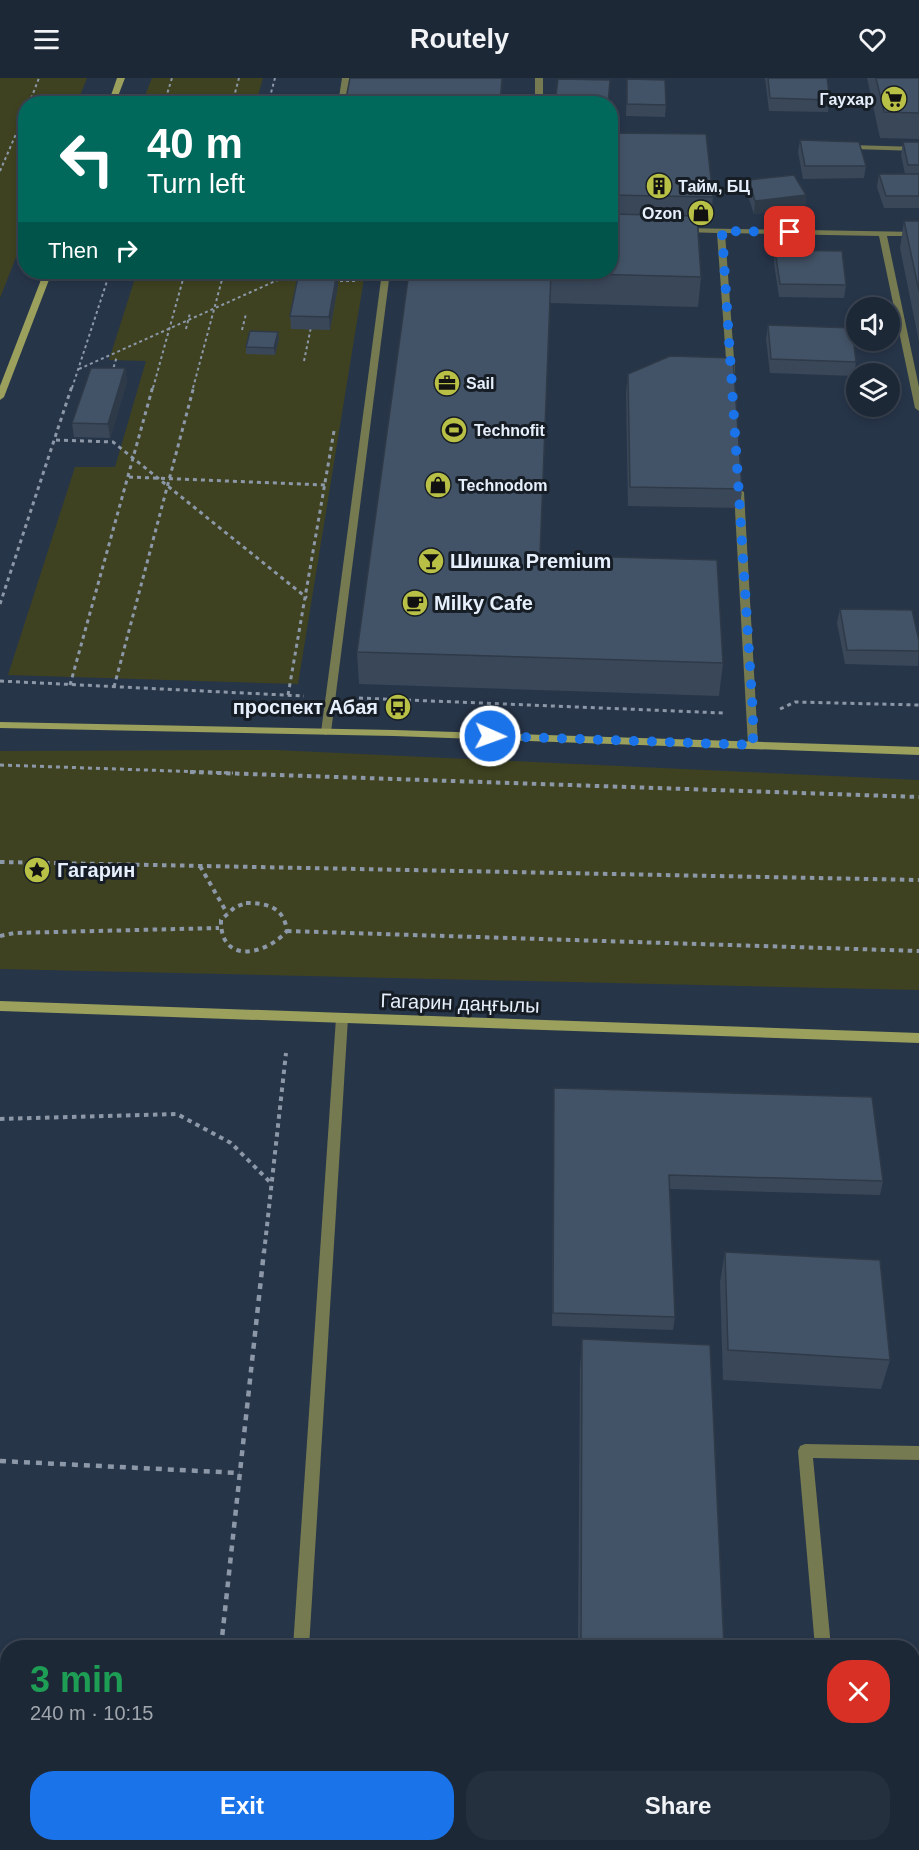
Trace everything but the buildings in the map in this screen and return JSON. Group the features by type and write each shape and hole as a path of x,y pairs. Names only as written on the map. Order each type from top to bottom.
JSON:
{"street":[{"path":"114,96 121,78"},
{"path":"343,96 346,78"},
{"path":"539,78 539,96"},
{"path":"853,147 919,148"},
{"path":"677,230 919,234"},
{"path":"722,231 732,388"},
{"path":"882,233 919,408"},
{"path":"0,397 45,279"},
{"path":"326,732 385,279"},
{"path":"738,486 753,745"},
{"path":"0,725 326,732 919,751"},
{"name":"Гагарин даңғылы","path":"0,1006 919,1038"},
{"path":"301,1640 342,1018"},
{"path":"823,1640 805,1451 919,1454"}],"path":[{"path":"32,96 39,78"},
{"path":"166,96 172,78"},
{"path":"234,96 239,78"},
{"path":"270,96 275,78"},
{"path":"0,171 18,129"},
{"path":"0,604 80,369 108,279"},
{"path":"70,685 183,279"},
{"path":"114,687 222,279"},
{"path":"80,369 280,279 310,280"},
{"path":"330,280 359,281"},
{"path":"186,329 190,313"},
{"path":"242,330 246,315"},
{"path":"304,361 313,318"},
{"path":"111,377 117,356"},
{"path":"288,695 334,429"},
{"path":"56,440 91,439 113,442 306,598"},
{"path":"129,477 325,485"},
{"path":"0,681 767,715 795,702 919,705"},
{"path":"0,765 919,797"},
{"path":"0,862 919,880"},
{"path":"200,866 227,913"},
{"path":"246,903 268,904 278,908 284,915 287,931 276,945 266,949 243,951 225,944 220,937 219,928 221,920 227,913 246,903"},
{"path":"0,936 14,933 92,930 219,928"},
{"path":"287,931 919,951"},
{"path":"222,1640 286,1053"},
{"path":"0,1119 177,1114 231,1143 272,1183"},
{"path":"0,1461 240,1473"}],"green space":[{"path":"0,78 87,78 80,96 18,96 18,252 0,298"},
{"path":"152,78 263,78 258,96 145,96"},
{"path":"135,279 364,279 298,684 8,675 75,467 115,467 146,361 109,360"},
{"path":"275,750 919,780 919,990 0,969 0,751"}],"place":[{"name":"Гаухар","path":"894,99"},
{"name":"Тайм, БЦ","path":"659,186"},
{"name":"Ozon","path":"701,213"},
{"name":"Sail","path":"447,383"},
{"name":"Technofit","path":"454,430"},
{"name":"Technodom","path":"438,485"},
{"name":"Шишка Premium","path":"431,561"},
{"name":"Milky Cafe","path":"415,603"},
{"name":"проспект Абая","path":"398,707"},
{"name":"Гагарин","path":"37,870"}],"route":[{"path":"490,736 753,745 753,714 722,231 790,232"}]}
